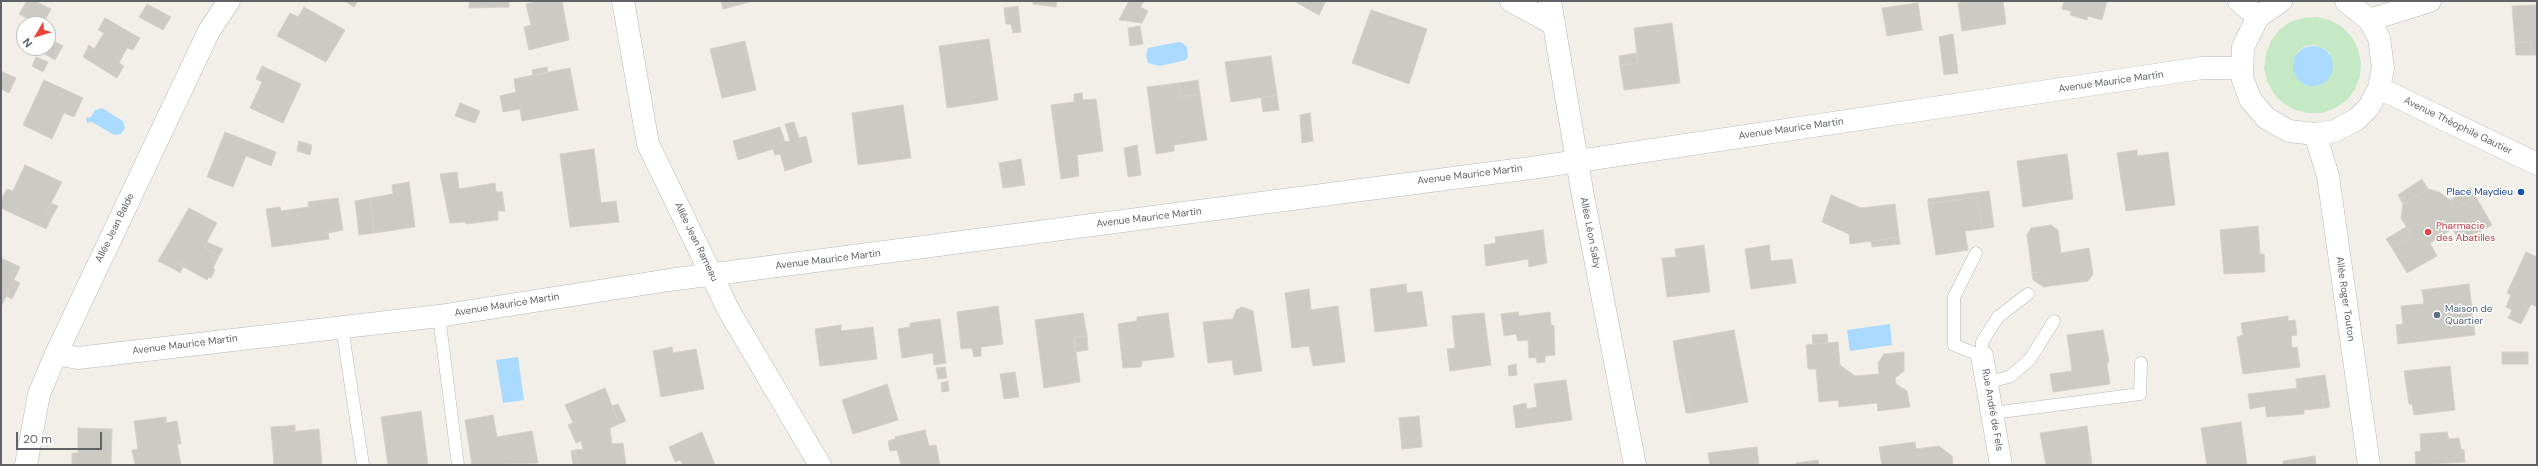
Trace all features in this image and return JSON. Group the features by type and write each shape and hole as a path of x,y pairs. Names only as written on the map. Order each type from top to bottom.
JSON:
{"street":[{"name":"Allée Jean Balde","path":"26,465 39,394 56,354 209,31 229,1"},
{"name":"Allée Jean Rameau","path":"624,1 648,144 728,311 820,465"},
{"path":"1511,1 1554,24"},
{"name":"Allée Léon Saby","path":"1550,1 1577,161 1635,465"},
{"path":"2239,1 2258,17"},
{"path":"2280,1 2258,17 2243,47 2241,68 2245,89 2266,118 2289,131 2316,134 2335,132 2357,119 2369,107 2379,88 2383,68 2379,38 2369,20 2346,1"},
{"path":"2369,20 2430,1"},
{"name":"Avenue Maurice Martin","path":"56,354 78,358 439,316 712,275 1577,161 2202,68 2241,68"},
{"name":"Avenue Théophile Gautier","path":"2379,88 2537,164"},
{"name":"Allée Roger Touton","path":"2316,134 2328,176 2369,465"},
{"name":"Rue André de Fels","path":"1982,356 2002,465"}],"lane":[{"path":"1976,253 1954,297 1954,345 1982,356 1982,342 1998,317 2028,294"},
{"path":"439,316 458,465"},
{"path":"1987,383 2011,376 2030,359 2054,321"},
{"path":"342,327 363,465"},
{"path":"1993,413 2140,394 2141,363"}],"green space":[{"path":"2317,17 2330,20 2342,27 2352,37 2358,49 2361,63 2360,76 2355,89 2347,100 2335,108 2322,113 2309,113 2295,110 2283,103 2274,94 2267,81 2264,68 2266,54 2271,41 2279,30 2290,22 2303,18","holes":["2314,45 2323,48 2330,54 2328,79 2321,85 2312,86 2297,52 2305,46"]}],"water":[{"path":"1181,42 1187,47 1188,56 1186,60 1160,66 1148,63 1146,55 1148,48"},
{"path":"2317,46 2324,49 2330,55 2333,66 2332,74 2324,83 2317,86 2309,86 2302,83 2294,74 2293,62 2296,55 2305,47"},
{"path":"102,108 123,121 125,128 121,134 114,135 92,122 87,123 86,118 91,117 95,110"},
{"path":"1890,324 1892,345 1850,351 1847,330"},
{"path":"518,357 524,400 503,403 496,360"}],"building":[{"path":"27,1 35,1 51,9 47,16 23,16 19,14"},
{"path":"345,1 358,1 354,7"},
{"path":"469,1 509,1 509,7 469,8"},
{"path":"540,1 562,1 569,40 529,50 524,27 531,25 526,4"},
{"path":"721,1 753,1 723,9"},
{"path":"1033,1 1057,1 1056,7 1033,4"},
{"path":"1129,1 1144,1 1140,7 1148,11 1142,23 1119,20"},
{"path":"1294,1 1326,1 1319,15"},
{"path":"1968,1 2003,1 2006,24 1962,31 1958,3"},
{"path":"2064,1 2107,1 2102,20 2088,16 2087,20 2070,15 2071,11 2062,9"},
{"path":"1918,3 1922,30 1887,36 1882,8"},
{"path":"147,4 171,17 163,30 139,17"},
{"path":"2536,5 2537,55 2532,55 2531,42 2515,43 2512,6"},
{"path":"1018,6 1021,32 1013,33 1011,24 1006,24 1004,8"},
{"path":"304,7 345,30 326,62 277,36 290,13 298,17"},
{"path":"1371,10 1427,29 1409,84 1352,63"},
{"path":"105,18 140,38 133,50 127,48 119,63 124,66 117,78 83,57 89,45 94,49 104,33 98,30"},
{"path":"1672,23 1680,83 1624,90 1620,65 1638,63 1634,28"},
{"path":"1140,26 1143,44 1130,46 1128,28"},
{"path":"1953,34 1958,73 1944,75 1939,37"},
{"path":"989,39 998,100 947,108 939,46"},
{"path":"745,41 756,90 722,98 710,49"},
{"path":"56,42 63,46 55,60 48,56 56,56"},
{"path":"2531,42 2532,55 2516,55 2515,43"},
{"path":"1637,53 1638,63 1620,65 1619,56"},
{"path":"1271,56 1277,95 1231,102 1225,62"},
{"path":"36,57 48,62 43,72 32,66"},
{"path":"262,66 301,84 283,123 250,108 262,82 256,79"},
{"path":"547,67 548,73 533,76 532,70"},
{"path":"570,68 578,110 522,121 520,109 503,112 500,96 516,92 514,79"},
{"path":"1,71 16,78 9,93 1,89"},
{"path":"44,80 83,98 74,117 64,113 52,139 23,125"},
{"path":"1198,80 1200,94 1181,97 1179,83"},
{"path":"1179,83 1181,97 1200,94 1207,140 1174,145 1174,151 1156,154 1147,87"},
{"path":"1082,93 1083,100 1096,99 1103,151 1077,155 1079,176 1061,179 1051,105 1074,102 1074,94"},
{"path":"1277,95 1279,110 1263,112 1261,98"},
{"path":"460,103 480,111 475,123 455,116"},
{"path":"903,105 911,158 858,165 852,113"},
{"path":"1310,113 1313,141 1302,143 1300,115"},
{"path":"794,122 799,138 806,136 812,162 785,171 780,154 775,155 773,149 738,160 733,141 780,127 785,142 790,141 785,124"},
{"path":"225,132 276,152 271,166 246,156 233,187 207,177"},
{"path":"299,141 312,145 310,155 297,151"},
{"path":"1137,145 1141,175 1128,177 1124,148"},
{"path":"594,149 601,203 616,201 619,222 570,227 560,154"},
{"path":"2137,150 2137,156 2168,152 2175,205 2126,211 2117,153"},
{"path":"2067,154 2073,199 2023,207 2017,161"},
{"path":"1021,159 1025,185 1003,188 999,163"},
{"path":"25,165 62,182 47,211 53,215 46,229 1,208 1,200 7,189 13,191"},
{"path":"457,172 459,189 495,183 496,192 502,192 505,211 498,211 498,220 466,224 465,222 450,223 440,174"},
{"path":"2422,179 2428,189 2403,204 2398,195"},
{"path":"409,182 415,227 374,233 370,198 393,194 392,185"},
{"path":"2470,188 2476,197 2456,209 2450,200"},
{"name":"Pharmacie des Abatilles","path":"2428,189 2439,192 2450,200 2456,209 2476,197 2492,225 2461,242 2452,229 2430,243 2437,256 2407,273 2392,248 2412,236 2401,218 2403,204"},
{"path":"1989,191 1994,227 1982,229 1977,197 1928,204 1928,199"},
{"path":"1831,195 1861,208 1895,204 1899,237 1850,244 1849,234 1822,222"},
{"path":"1977,197 1982,229 1965,231 1968,250 1936,255 1928,204"},
{"path":"338,198 343,230 328,233 329,239 272,247 266,209 280,207 281,211 309,207 308,202"},
{"path":"370,198 374,233 359,235 355,201"},
{"path":"51,203 58,206 53,215 47,211"},
{"path":"189,208 217,223 204,247 219,256 213,268 215,270 211,278 208,277 207,280 177,263 174,269 158,261"},
{"path":"2051,225 2058,230 2061,253 2089,248 2093,274 2088,281 2050,286 2049,279 2039,272 2032,273 2027,235 2031,228"},
{"path":"2258,226 2260,254 2264,254 2265,272 2224,274 2220,230"},
{"path":"2406,227 2412,236 2392,248 2386,239"},
{"path":"1543,230 1547,263 1529,267 1528,259 1486,266 1484,245 1496,243 1495,237"},
{"path":"1899,237 1900,244 1872,247 1871,241"},
{"path":"207,242 223,249 219,256 204,247"},
{"path":"1704,245 1710,292 1667,297 1662,258 1676,257 1675,249"},
{"path":"1769,245 1771,261 1792,259 1796,283 1751,289 1745,249"},
{"path":"2526,252 2537,257 2537,307 2531,304 2521,324 2508,318 2512,310 2506,307 2511,295 2507,293"},
{"path":"1,258 20,267 1,307"},
{"path":"177,263 183,267 180,273 174,269"},
{"path":"2039,272 2049,279 2050,286 2044,287 2033,280 2032,273"},
{"path":"14,280 20,283 12,299 6,296"},
{"path":"1406,284 1407,293 1422,291 1427,326 1375,332 1370,289"},
{"name":"Maison de Quartier","path":"2469,284 2475,335 2398,344 2396,325 2403,324 2401,306 2424,304 2422,290"},
{"path":"1309,289 1311,310 1338,306 1345,362 1313,366 1309,346 1292,348 1285,293"},
{"path":"998,306 1003,344 981,347 981,356 974,357 972,348 961,349 957,312"},
{"path":"1242,307 1253,311 1262,371 1234,375 1232,360 1208,363 1203,322 1233,319 1236,310"},
{"path":"1518,312 1519,316 1550,312 1551,325 1554,326 1555,355 1545,356 1545,362 1537,363 1536,357 1529,358 1528,340 1518,341 1516,334 1504,336 1501,314"},
{"path":"1083,313 1087,336 1074,337 1080,382 1044,388 1035,320"},
{"path":"1168,313 1174,357 1142,361 1141,367 1123,368 1118,324 1137,321 1137,317"},
{"path":"1484,313 1491,365 1450,371 1447,349 1455,348 1452,316"},
{"path":"2288,316 2288,321 2295,320 2297,335 2291,336 2292,348 2297,347 2300,367 2243,374 2237,337 2243,335 2241,323"},
{"path":"940,319 946,363 934,365 933,353 902,358 898,329 910,327 910,323"},
{"path":"841,325 841,331 873,327 877,359 820,366 815,329"},
{"path":"1734,330 1748,402 1691,413 1683,370 1678,371 1673,341"},
{"path":"2103,330 2109,361 2107,365 2110,384 2053,392 2050,374 2072,371 2067,335"},
{"path":"1827,334 1828,343 1813,344 1812,335"},
{"path":"1087,336 1088,350 1075,352 1074,337"},
{"path":"1838,342 1840,365 1855,376 1879,374 1878,363 1884,354 1904,352 1904,371 1895,378 1896,384 1907,391 1910,407 1878,411 1877,403 1839,407 1838,400 1819,402 1816,369 1808,369 1806,345"},
{"path":"672,347 673,353 696,349 704,389 661,397 653,351"},
{"path":"2502,352 2528,352 2528,364 2502,364"},
{"path":"1516,364 1517,375 1509,376 1508,366"},
{"path":"2450,366 2455,410 2414,415 2412,404 2409,404 2404,371"},
{"path":"945,367 947,378 938,379 936,368"},
{"path":"1683,370 1691,413 1686,413 1678,371"},
{"path":"1015,372 1019,397 1004,399 1000,374"},
{"path":"2325,375 2328,395 2322,396 2324,408 2304,410 2304,414 2267,417 2265,406 2250,409 2248,394 2297,388 2296,379"},
{"path":"1566,380 1572,420 1516,428 1513,406 1526,403 1527,409 1537,407 1534,384"},
{"path":"948,381 949,391 942,392 941,383"},
{"path":"887,384 898,420 853,434 842,400"},
{"path":"605,388 619,424 610,428 612,444 623,443 626,465 578,465 575,450 583,449 581,441 576,443 568,425 573,423 565,405"},
{"path":"2328,395 2330,407 2324,408 2322,396"},
{"path":"618,404 626,421 619,424 612,406"},
{"path":"421,411 428,465 388,465 381,417"},
{"path":"493,415 497,437 532,431 538,463 472,465 465,420"},
{"path":"1419,416 1422,447 1402,449 1399,418"},
{"path":"166,417 166,423 177,421 181,444 177,444 181,465 135,464 132,450 138,449 134,421"},
{"path":"2241,422 2247,465 2207,465 2201,428"},
{"path":"295,425 295,431 289,432 288,426"},
{"path":"288,426 289,432 319,429 322,465 274,465 271,427"},
{"path":"2087,426 2092,465 2046,465 2040,433"},
{"path":"78,428 112,429 111,465 72,465 72,453 78,453"},
{"path":"925,430 929,446 936,445 940,465 901,465 897,450 890,451 888,441 895,439 895,437"},
{"path":"702,432 715,465 683,465 680,460 675,462 669,447"},
{"path":"2447,432 2449,439 2459,438 2461,449 2464,450 2465,462 2416,465 2415,452 2421,451 2420,434"},
{"path":"1915,442 1916,449 1939,446 1952,456 1953,465 1882,465 1879,447"},
{"path":"1757,447 1759,465 1710,465 1708,453"},
{"path":"575,450 578,465 573,465 571,451"},
{"path":"2315,456 2316,465 2283,465 2283,461"},
{"path":"1818,460 1819,465 1796,465 1796,463"}],"place":[{"name":"Place Maydieu","path":"2521,192"},
{"name":"Pharmacie des Abatilles","path":"2428,232"},
{"name":"Maison de Quartier","path":"2437,315"}]}
